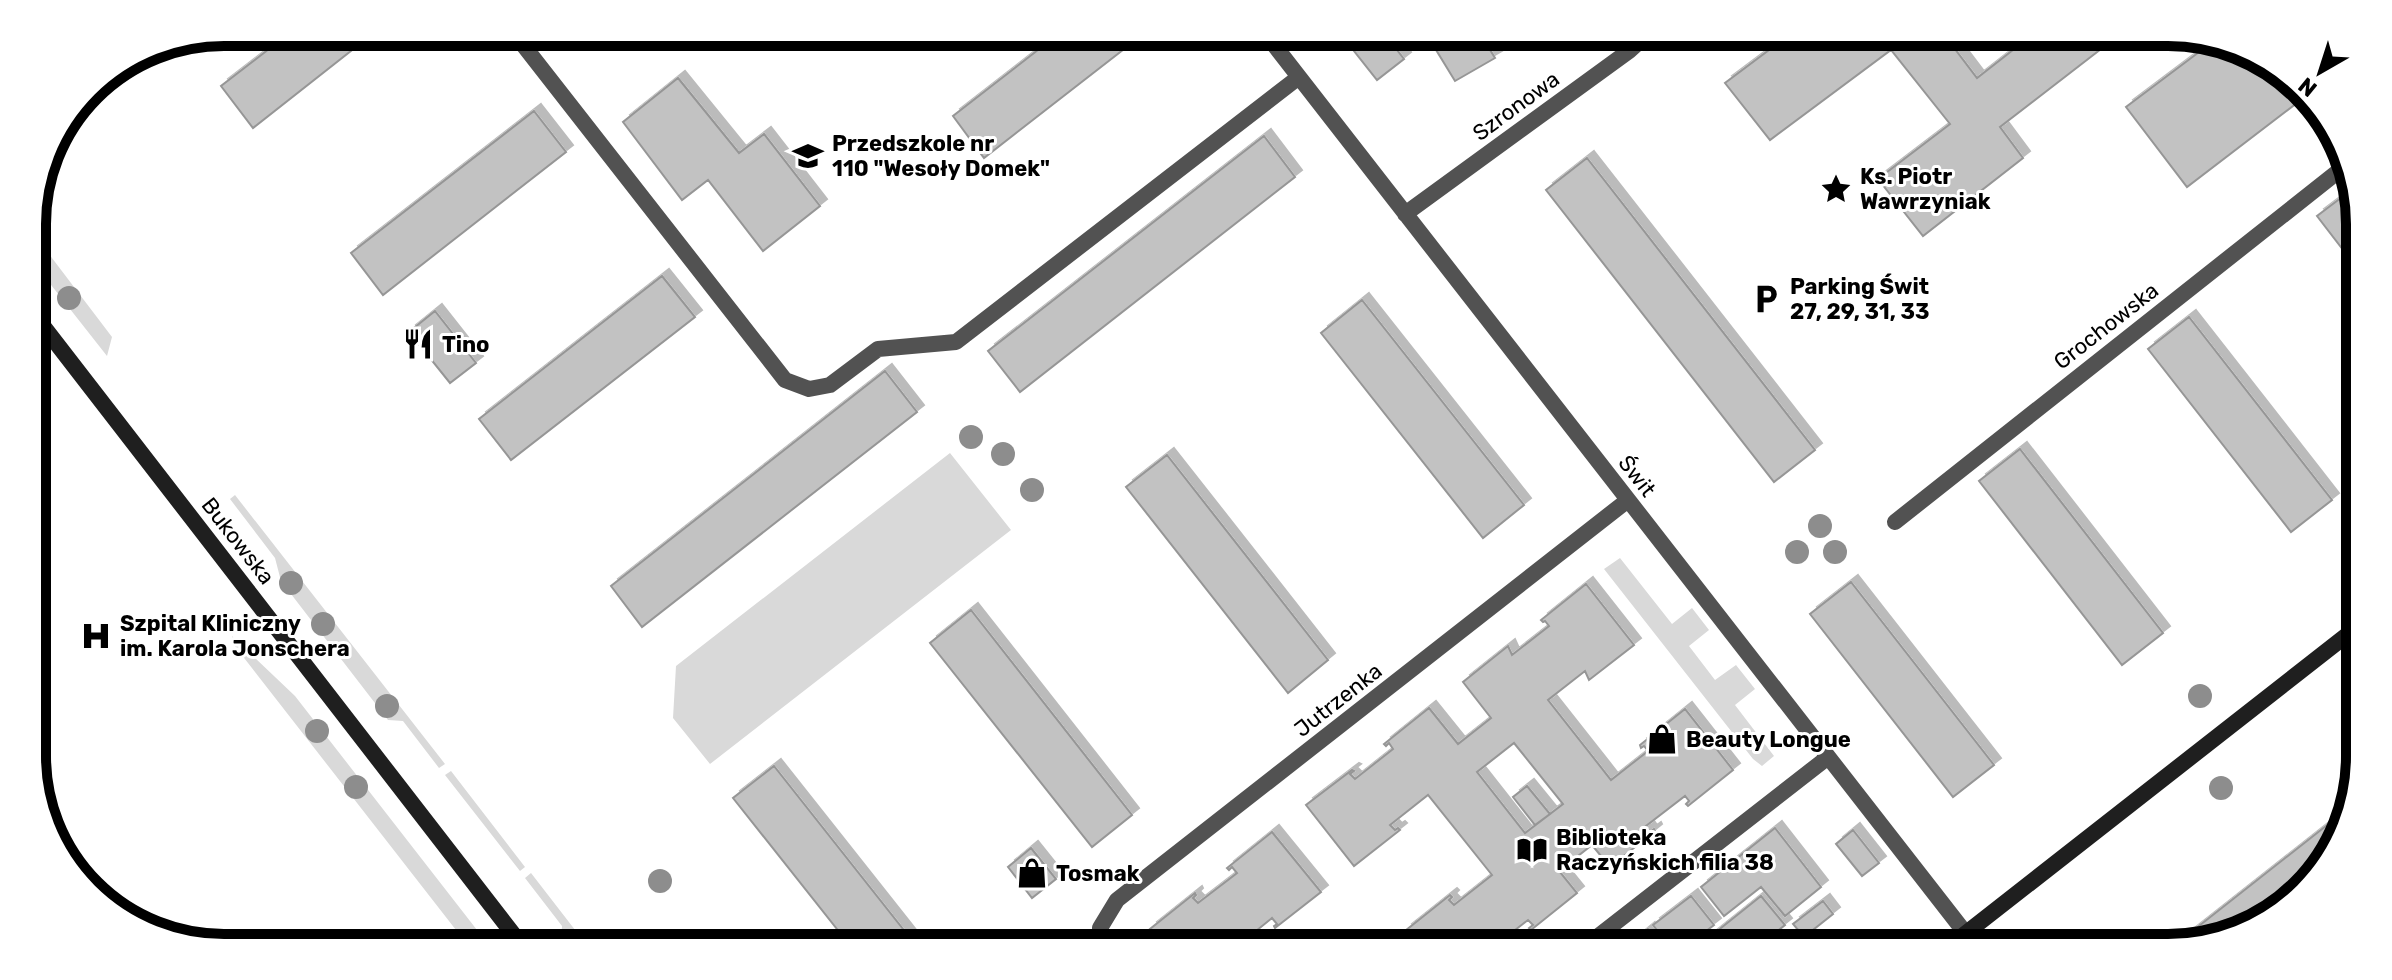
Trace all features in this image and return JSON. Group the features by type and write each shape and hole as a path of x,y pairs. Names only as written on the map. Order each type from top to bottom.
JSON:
{"main road":[{"name":"Bukowska","path":"46,330 513,934"},
{"path":"1965,934 2346,636"}],"street":[{"path":"524,46 785,380 809,389 830,385 878,349 956,342 1299,77"},
{"name":"Świt","path":"1275,46 1965,934"},
{"name":"Szronowa","path":"1405,214 1635,46"},
{"name":"Grochowska","path":"1895,522 2338,172"},
{"name":"Jutrzenka","path":"1101,934 1100,928 1117,900 1628,500"},
{"path":"1601,934 1827,758"}],"shaded area":[{"path":"46,250 112,337 107,356 46,279"},
{"path":"950,453 1011,530 710,764 673,718 676,666"},
{"path":"235,495 445,764 439,768 403,721 388,720 281,581 275,558 230,499"},
{"path":"1620,558 1672,624 1692,608 1709,630 1689,646 1715,680 1736,665 1755,689 1735,705 1774,756 1762,766 1753,759 1604,569"},
{"path":"232,636 295,696 480,934 459,934 234,645"},
{"path":"451,771 525,867 520,871 445,775"},
{"path":"531,873 578,934 562,934 562,926 525,878"}],"building":[{"path":"273,46 357,46 253,128 221,86"},
{"path":"1043,46 1128,46 984,158 953,116"},
{"path":"1350,46 1394,46 1404,59 1377,80"},
{"path":"1434,46 1488,46 1495,58 1455,81"},
{"path":"1774,46 1953,46 1977,78 2018,46 2105,46 2000,127 2023,158 1923,236 1878,179 1950,124 1891,50 1770,140 1725,83"},
{"path":"2202,50 2225,55 2267,76 2280,86 2280,112 2285,112 2187,187 2126,107"},
{"path":"678,78 739,153 764,134 820,206 763,251 708,180 682,200 623,122"},
{"path":"534,111 566,152 383,295 351,253"},
{"path":"1264,136 1295,177 1020,392 988,351"},
{"path":"1587,158 1815,450 1774,482 1546,190"},
{"path":"2343,196 2346,254 2317,216"},
{"path":"662,276 695,317 511,460 479,419"},
{"path":"1362,300 1524,505 1483,538 1321,333"},
{"path":"435,311 476,363 450,383 409,332"},
{"path":"2189,317 2332,500 2291,532 2148,349"},
{"path":"885,371 917,412 642,627 611,586"},
{"path":"2020,449 2163,633 2122,665 1979,481"},
{"path":"1167,455 1328,660 1288,693 1126,487"},
{"path":"1851,582 1994,765 1953,797 1810,614"},
{"path":"1586,584 1634,645 1589,680 1585,671 1548,700 1611,780 1648,751 1640,745 1685,709 1733,770 1688,806 1685,796 1646,826 1650,832 1655,831 1610,867 1592,845 1559,871 1577,893 1531,930 1529,928 1533,925 1528,920 1510,934 1407,934 1405,931 1450,895 1449,900 1454,905 1492,875 1428,795 1390,825 1400,830 1354,866 1306,805 1352,770 1350,774 1355,779 1393,749 1389,743 1384,744 1429,708 1458,744 1491,718 1463,682 1508,646 1512,655 1549,626 1541,620","holes":["1514,743 1563,804 1525,833 1477,772"]},
{"path":"971,610 1132,815 1092,847 930,643"},
{"path":"774,766 907,934 841,934 733,798"},
{"path":"1527,786 1550,814 1535,825 1513,797"},
{"path":"2334,819 2309,865 2277,897 2225,925 2191,933"},
{"path":"1775,828 1821,887 1785,916 1761,887 1724,916 1701,887"},
{"path":"1853,830 1879,863 1862,876 1836,844"},
{"path":"1272,832 1321,892 1275,928 1277,924 1272,918 1252,934 1154,934 1150,929 1195,893 1193,898 1198,903 1237,873 1232,867 1227,868"},
{"name":"Tosmak","path":"1031,848 1056,879 1032,898 1008,867"},
{"path":"1691,896 1714,925 1702,934 1660,934 1653,925"},
{"path":"1761,896 1785,925 1774,934 1714,934"},
{"path":"1823,901 1833,914 1808,934 1801,934 1793,924"}],"place":[{"name":"Przedszkole nr 110 \"Wesoły Domek\"","path":"808,156"},
{"name":"Ks. Piotr Wawrzyniak","path":"1836,189"},
{"name":"Parking Świt 27, 29, 31, 33","path":"1766,299"},
{"name":"Tino","path":"418,344"},
{"name":"Szpital Kliniczny im. Karola Jonschera","path":"96,636"},
{"name":"Beauty Longue","path":"1662,739"},
{"name":"Biblioteka Raczyńskich filia 38","path":"1532,850"},
{"name":"Tosmak","path":"1032,873"}]}
